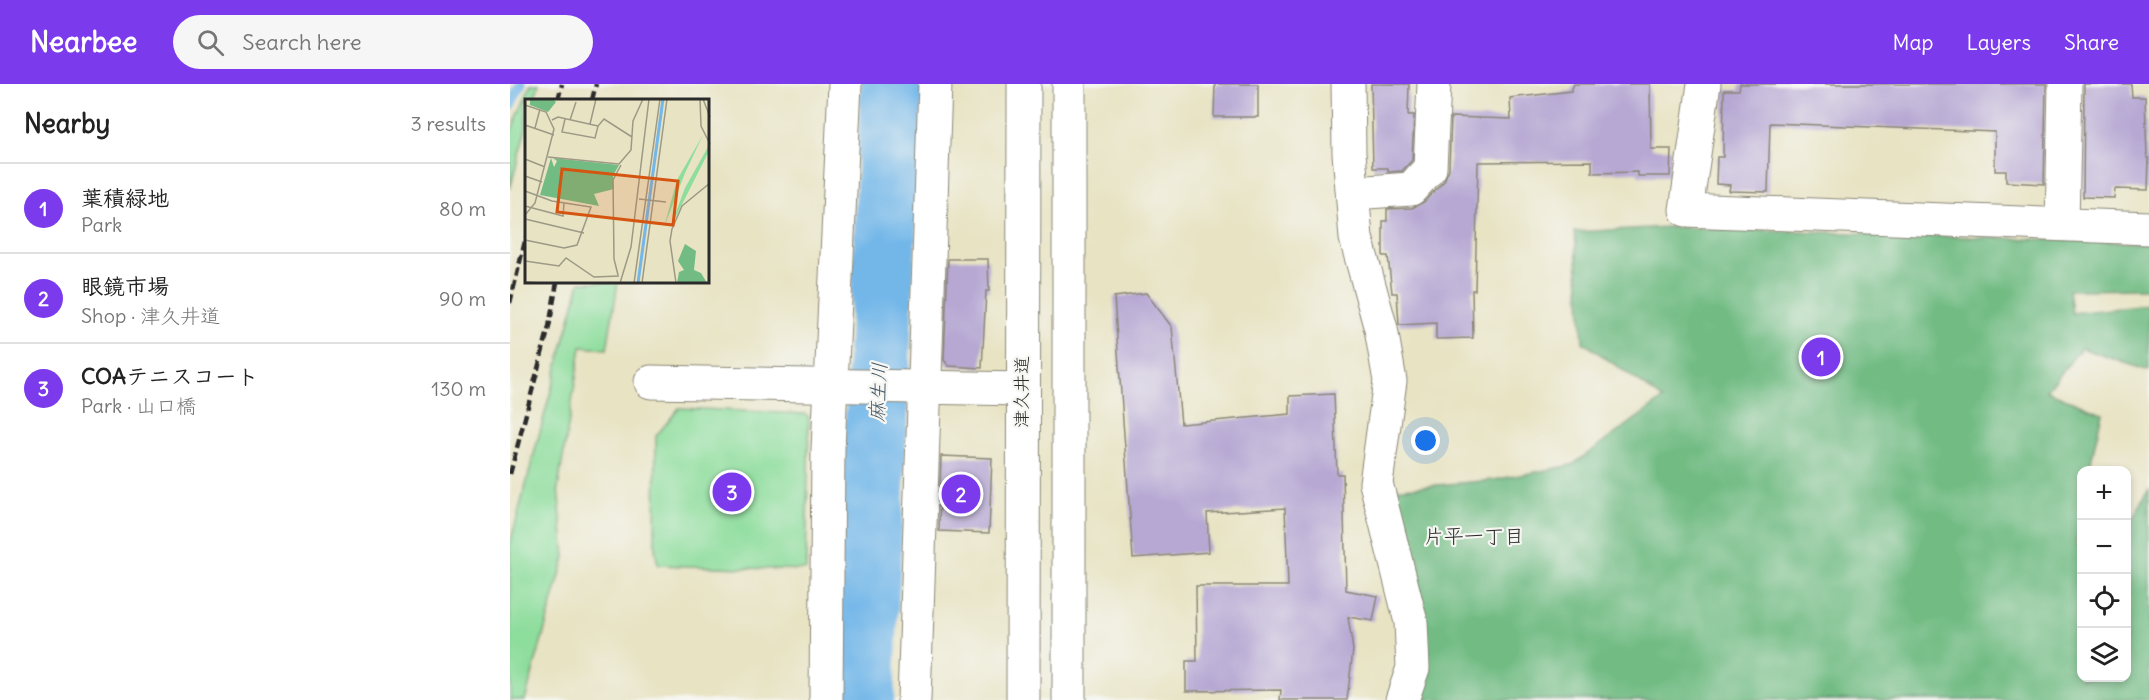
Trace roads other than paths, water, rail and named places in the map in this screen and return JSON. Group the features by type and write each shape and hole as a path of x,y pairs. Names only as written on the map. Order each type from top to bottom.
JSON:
{"street":[{"path":"826,700 828,449 840,385 845,84"},
{"path":"914,700 916,386 935,84"},
{"name":"津久井道","path":"1023,700 1024,84"},
{"path":"1069,84 1069,700"},
{"path":"1348,84 1356,238 1383,339 1390,381 1376,483 1411,622 1413,668 1402,700"},
{"path":"1353,193 1411,189 1430,168 1434,84"},
{"path":"1704,84 1686,210 2149,228"},
{"path":"2062,224 2065,84"},
{"path":"651,382 1022,389"}],"waterway":[{"path":"510,106 521,84"},
{"name":"麻生川","path":"863,700 892,84"}],"railway":[{"path":"558,99 562,84"},
{"path":"592,99 596,84"},
{"path":"510,303 525,241"},
{"path":"510,474 549,327 557,284"}],"place":[{"name":"葉積緑地","path":"1821,357"},
{"name":"COAテニスコート","path":"732,492"},
{"name":"眼鏡市場","path":"961,494"}],"district":[{"name":"片平一丁目","path":"1474,536"}]}
